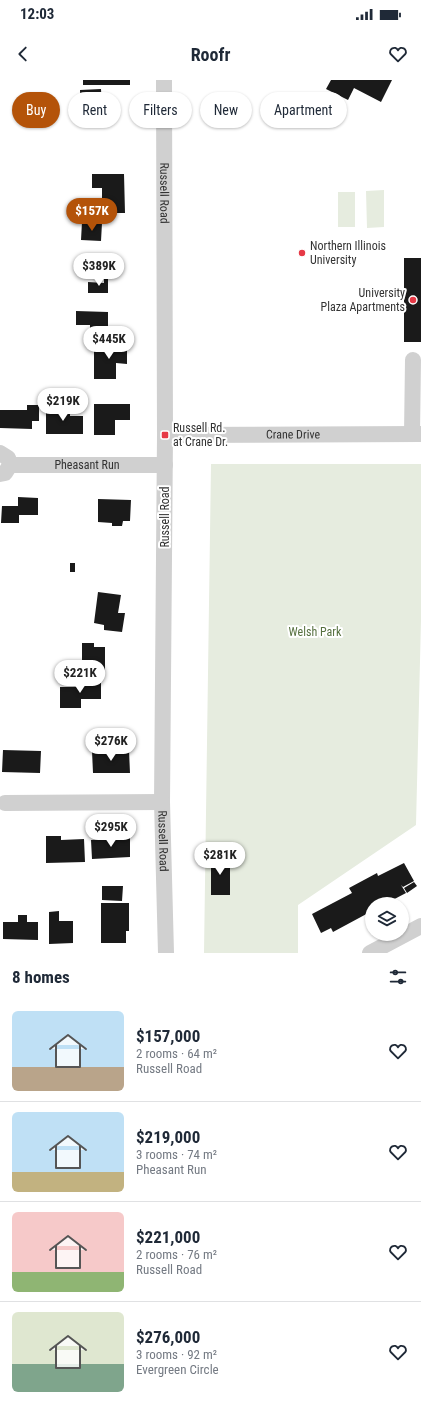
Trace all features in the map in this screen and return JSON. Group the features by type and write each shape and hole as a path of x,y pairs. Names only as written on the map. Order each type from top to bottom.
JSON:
{"street":[{"name":"Russell Road","path":"164,80 165,465 162,802 166,953"},
{"path":"413,360 417,434"},
{"name":"Crane Drive","path":"165,435 417,434"},
{"name":"Pheasant Run","path":"3,464 165,465"},
{"path":"6,803 162,802"},
{"path":"370,953 421,926"}],"green space":[{"path":"384,190 384,227 367,228 366,191"},
{"path":"338,192 355,192 355,227 338,227"},
{"name":"Welsh Park","path":"211,464 421,464 421,620 416,825 298,905 298,953 204,953"}],"building":[{"path":"83,80 130,80 130,85 83,85"},
{"path":"331,80 392,80 381,102 354,88 348,100 347,92 332,92 326,89"},
{"path":"101,89 101,92 80,92 80,90"},
{"path":"92,174 124,174 125,213 102,213 102,188 92,188"},
{"path":"82,222 102,223 101,241 81,240"},
{"name":"University Plaza Apartments","path":"404,258 421,258 421,342 404,342"},
{"path":"104,276 108,276 108,293 88,293 88,282 104,283"},
{"path":"76,311 108,312 108,335 90,334 90,325 76,325"},
{"path":"94,345 127,345 127,364 116,363 116,379 94,379"},
{"path":"94,404 130,404 130,420 115,420 115,435 94,435"},
{"path":"27,405 39,405 39,421 32,421 32,429 0,428 0,410 27,410"},
{"path":"46,409 70,409 70,416 83,416 83,434 46,434"},
{"path":"18,497 38,498 38,515 19,515 19,523 1,523 2,506 18,506"},
{"path":"98,499 131,500 130,521 123,521 122,526 112,526 112,523 98,522"},
{"path":"70,563 75,563 75,572 70,572"},
{"path":"98,592 121,595 118,613 125,613 122,632 104,630 104,625 94,623"},
{"path":"82,643 94,643 94,647 105,647 105,674 82,675"},
{"path":"83,680 101,680 101,699 81,699 81,708 60,708 60,687 83,687"},
{"path":"3,750 41,751 40,773 2,772"},
{"path":"129,750 130,773 93,773 92,751"},
{"path":"46,836 61,836 61,840 84,839 85,862 46,863"},
{"path":"130,838 130,857 92,859 91,840"},
{"path":"211,856 230,856 230,895 211,895"},
{"path":"404,863 414,881 403,887 401,885 406,893 398,897 365,897 365,915 333,932 331,928 321,933 312,914 352,893 349,888 377,873 378,876"},
{"path":"414,882 417,886 407,893 404,888"},
{"path":"102,886 123,886 122,901 102,900"},
{"path":"101,903 129,903 129,931 126,931 126,943 101,943"},
{"path":"59,911 59,921 73,921 73,943 49,944 49,912"},
{"path":"18,915 27,915 27,922 38,922 38,940 3,939 3,922 18,922"}],"place":[{"name":"Northern Illinois University","path":"302,253"},
{"name":"University Plaza Apartments","path":"413,300"},
{"name":"Russell Rd. at Crane Dr.","path":"165,435"}]}
